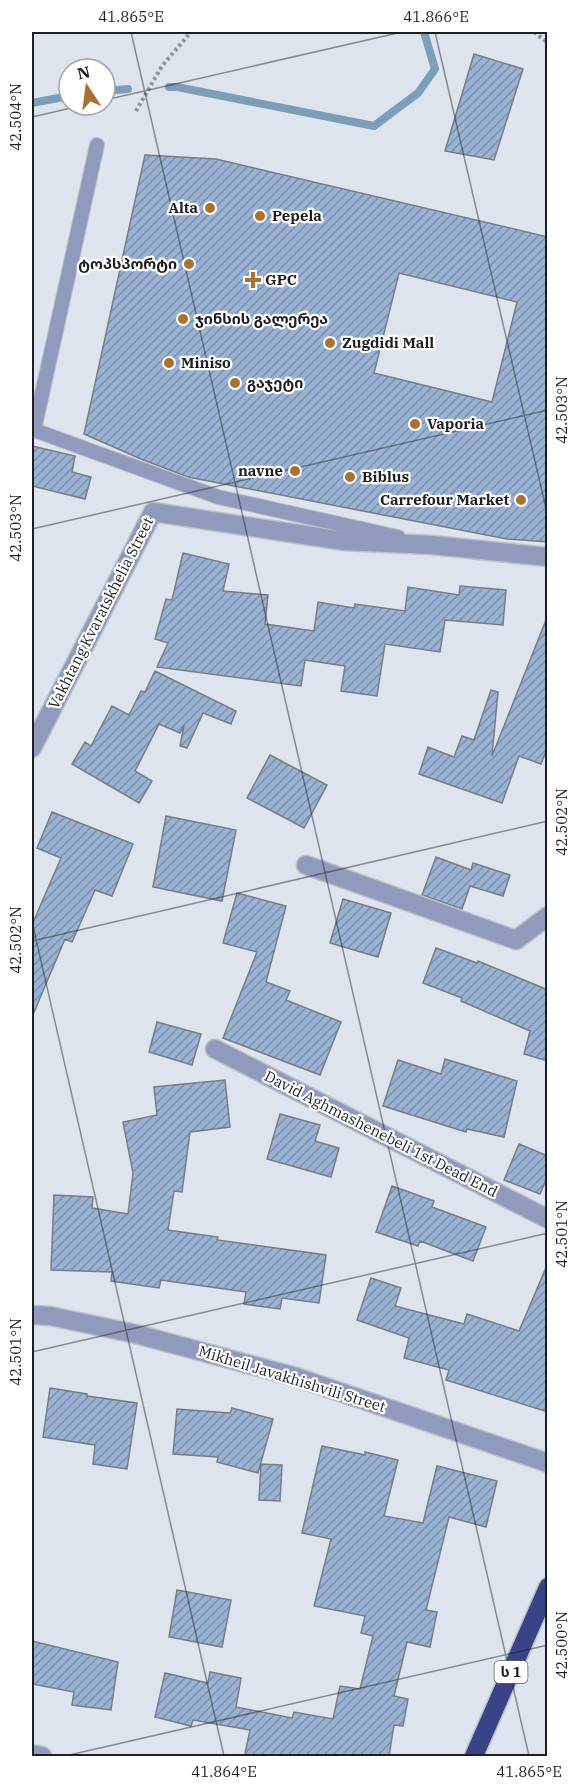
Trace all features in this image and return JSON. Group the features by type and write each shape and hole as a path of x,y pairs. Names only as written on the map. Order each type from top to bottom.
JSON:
{"highway":[{"name":"ს 1","path":"477,1756 548,1587"}],"street":[{"name":"Vakhtang Kvaratskhelia Street","path":"32,748 153,512 344,541 432,545 548,557"},
{"path":"306,865 516,940 548,916"},
{"name":"David Aghmashenebeli 1st Dead End","path":"215,1049 548,1219"},
{"name":"Mikheil Javakhishvili Street","path":"32,1315 50,1316 136,1334 296,1377 548,1463"},
{"path":"32,1754 42,1756"}],"lane":[{"path":"97,145 34,430 218,497 432,545"}],"path":[{"path":"136,111 162,66 191,32"},
{"path":"534,32 548,43"}],"building":[{"path":"474,54 523,69 494,160 445,151"},
{"path":"145,155 216,159 548,237 548,542 507,539 188,477 84,434","holes":["399,273 517,302 492,402 374,373"]},
{"path":"32,446 75,456 72,472 91,477 85,499 32,486"},
{"path":"183,553 229,564 223,591 268,595 265,624 314,631 318,602 354,608 355,604 405,611 408,587 459,595 460,586 506,590 503,625 445,620 440,652 385,644 377,696 341,691 345,666 305,660 301,686 157,667 168,643 155,639 166,599 172,600"},
{"path":"546,620 548,746 541,764 519,756 502,803 419,774 428,747 454,757 462,736 474,740 491,690 498,692 492,756"},
{"path":"155,671 236,711 231,724 203,713 187,748 180,746 184,725 180,733 159,724 135,771 152,781 139,803 72,764 85,742 91,746 112,706 129,715 141,691 145,692"},
{"path":"270,755 327,785 304,828 247,798"},
{"path":"52,812 133,844 112,896 95,890 72,942 65,939 32,1017 32,925 61,858 37,848"},
{"path":"166,816 236,830 222,901 153,887"},
{"path":"436,857 471,870 473,863 510,875 503,896 470,886 462,909 422,895"},
{"path":"237,893 286,906 266,982 290,991 286,1000 341,1022 320,1075 223,1038 257,952 223,943"},
{"path":"343,899 391,913 378,957 330,943"},
{"path":"436,948 477,963 478,961 548,990 548,1061 524,1054 530,1031 461,1001 462,998 423,983"},
{"path":"157,1022 201,1034 192,1065 149,1052"},
{"path":"445,1059 517,1081 504,1137 467,1129 466,1132 383,1106 398,1060 441,1074"},
{"path":"225,1080 230,1127 190,1132 182,1192 174,1191 168,1230 218,1237 217,1240 326,1255 319,1303 282,1298 280,1309 244,1304 246,1292 161,1280 159,1288 111,1281 112,1272 51,1270 54,1195 93,1197 92,1208 128,1214 133,1173 123,1122 157,1115 154,1087"},
{"path":"280,1114 320,1125 315,1141 339,1148 331,1177 267,1159"},
{"path":"519,1144 548,1156 548,1175 540,1194 504,1180"},
{"path":"392,1186 434,1201 432,1207 486,1227 473,1261 420,1241 418,1246 376,1232"},
{"path":"548,1263 548,1412 446,1380 449,1370 404,1358 409,1338 357,1320 371,1278 401,1288 395,1306 464,1324 467,1314 519,1331"},
{"path":"50,1388 137,1403 127,1469 93,1464 95,1445 43,1437"},
{"path":"232,1408 273,1419 258,1473 217,1462 218,1457 173,1454 177,1409 230,1413"},
{"path":"322,1446 365,1455 365,1452 398,1460 384,1516 423,1523 437,1466 497,1481 486,1527 449,1517 426,1610 437,1612 430,1647 407,1642 394,1696 408,1699 403,1726 394,1725 389,1756 257,1756 245,1754 250,1730 193,1720 191,1726 155,1717 165,1673 208,1683 210,1672 241,1678 236,1707 292,1718 294,1712 333,1719 340,1686 360,1689 373,1636 361,1633 365,1616 314,1606 331,1539 302,1533"},
{"path":"261,1464 282,1465 280,1501 259,1500"},
{"path":"177,1590 231,1600 222,1647 169,1637"},
{"path":"32,1641 118,1662 111,1710 72,1705 74,1692 32,1684"}],"waterway":[{"path":"169,87 374,126 418,93 435,69 424,32"},
{"path":"117,90 128,89"},
{"path":"32,103 57,98"}],"place":[{"name":"Alta","path":"210,208"},
{"name":"Pepela","path":"260,216"},
{"name":"ტოპსპორტი","path":"189,264"},
{"name":"GPC","path":"253,280"},
{"name":"ჯინსის გალერეა","path":"183,319"},
{"name":"Zugdidi Mall","path":"330,343"},
{"name":"Miniso","path":"169,363"},
{"name":"გაჯეტი","path":"235,383"},
{"name":"Vaporia","path":"415,424"},
{"name":"navne","path":"295,471"},
{"name":"Biblus","path":"350,477"},
{"name":"Carrefour Market","path":"521,500"}]}
